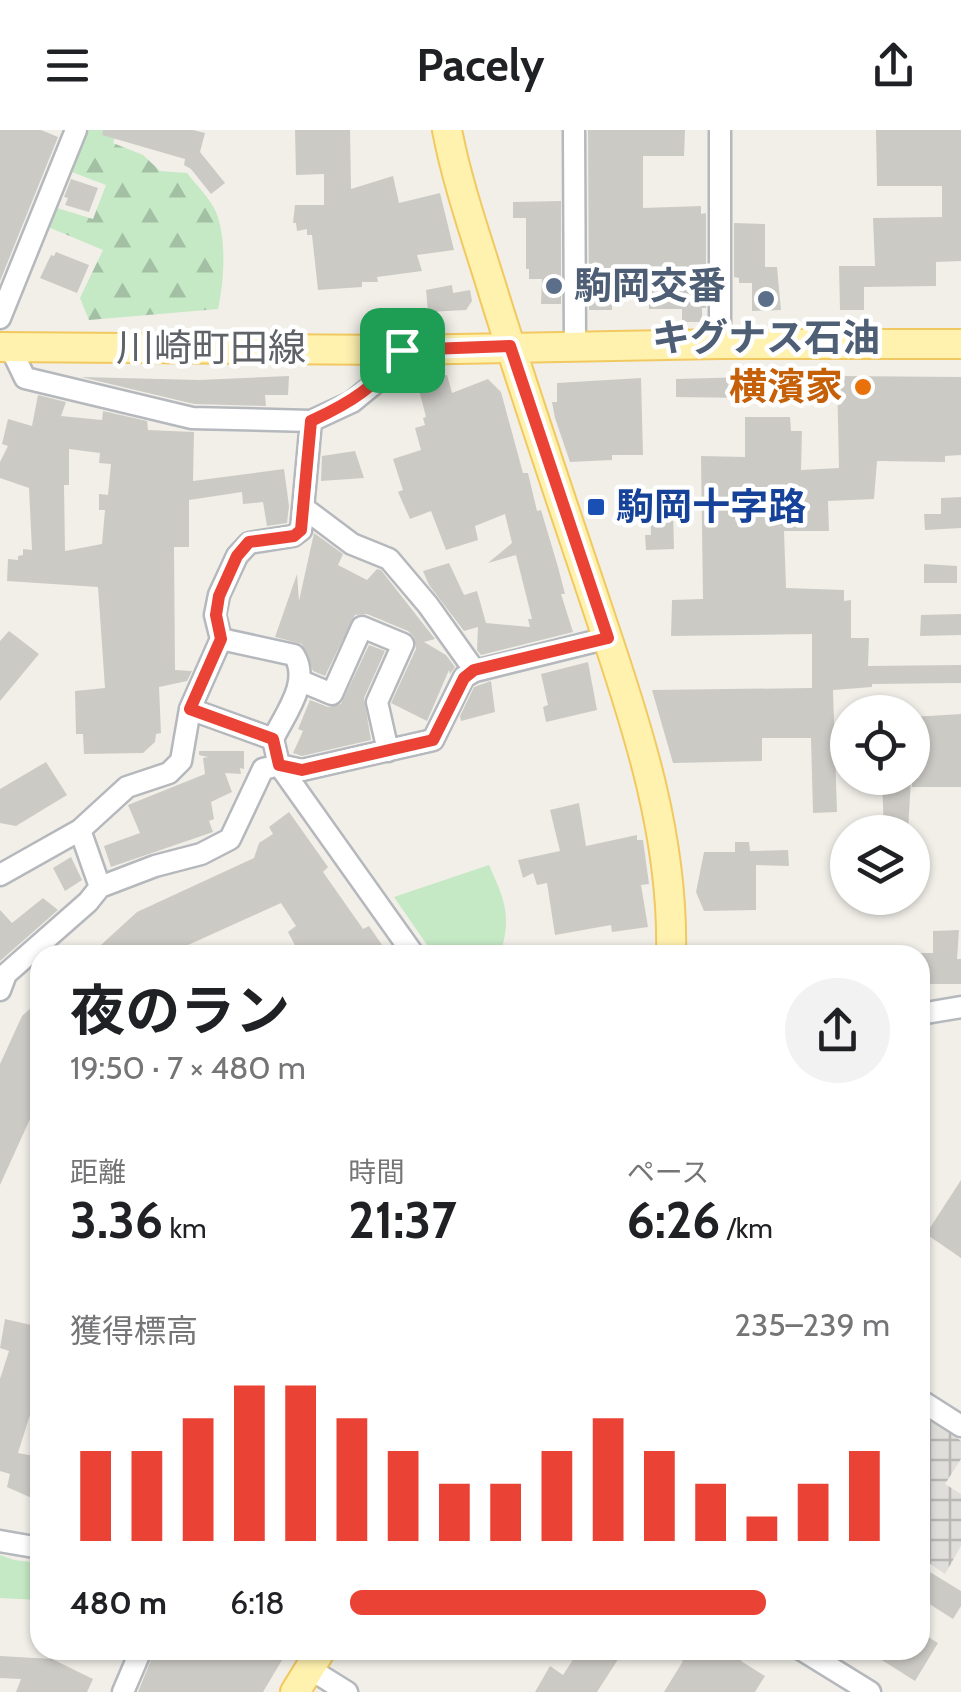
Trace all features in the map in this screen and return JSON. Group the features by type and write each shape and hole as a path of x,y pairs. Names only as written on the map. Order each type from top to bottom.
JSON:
{"main road":[{"path":"447,130 454,167 608,638 661,818 672,912 671,945"},
{"name":"川崎町田線","path":"5,347 402,350 575,345 961,344"}],"street":[{"path":"0,318 76,130"},
{"path":"574,130 575,345"},
{"path":"720,130 720,344"},
{"path":"5,347 25,378 88,394 192,418 311,421 352,402 385,375 402,350"},
{"path":"0,874 80,830 127,787 169,773 181,761 190,709 221,639 216,615 219,596 237,556 249,542 294,536 301,530 311,421"},
{"path":"304,508 352,544 388,559 428,604 474,670"},
{"path":"301,681 332,694 362,627 403,644 377,702 388,750"},
{"path":"39,945 100,887 154,866 202,854 230,839 262,769 279,765 302,770 433,740 464,678 474,670 608,638"},
{"path":"221,639 294,655 299,663 301,681 273,739 279,765 407,945"},
{"path":"190,709 273,739"},
{"path":"80,830 100,887"},
{"path":"0,990 6,974 30,953"},
{"path":"930,1012 961,1007"},
{"path":"930,1406 961,1426"},
{"path":"0,1542 30,1546"},
{"path":"123,1692 137,1660"},
{"path":"818,1660 870,1692"},
{"path":"309,1670 347,1692"}],"shaded area":[{"path":"930,1420 961,1441 961,1459 945,1484 961,1494 961,1546 945,1574 930,1564"}],"green space":[{"path":"89,130 117,130 113,143 143,155 160,171 187,173 210,202 223,247 218,309 89,320 80,298 103,250 48,227 57,208 93,219 106,185 72,172"},
{"path":"489,865 505,909 502,945 427,945 394,897"},
{"path":"0,1555 30,1562 30,1600 0,1598"}],"building":[{"path":"0,130 41,130 58,137 0,281"},
{"path":"103,130 205,133 200,152 225,183 211,194 184,165 185,159 102,135"},
{"path":"295,130 350,130 351,189 393,176 399,203 440,193 454,250 417,255 422,271 377,277 378,282 362,282 362,287 318,290 312,235 307,235 307,229 297,231 293,223 295,205 324,205 324,174 296,175"},
{"path":"588,130 685,130 684,156 643,156 643,208 701,206 701,214 706,213 706,308 702,308 702,322 682,322 682,309 649,309 649,278 612,277 612,310 589,310"},
{"path":"876,130 961,130 961,261 936,262 936,286 864,287 864,310 840,310 839,266 875,266 873,218 942,217 942,186 877,186"},
{"path":"71,179 98,188 89,212 65,205"},
{"path":"561,201 561,304 541,304 542,279 529,279 526,269 526,218 513,218 513,202"},
{"path":"734,223 765,224 765,267 777,267 781,310 752,311 752,283 739,283 739,278 734,277"},
{"path":"56,252 89,265 77,293 40,278"},
{"path":"452,285 453,293 470,290 472,301 466,310 428,312 426,290"},
{"path":"447,375 452,393 488,379 501,392 523,473 528,473 537,511 541,510 573,632 481,655 477,650 478,627 464,631 429,585 423,571 449,563 464,595 477,591 486,623 530,627 528,619 532,619 516,555 488,563 512,543 505,514 475,526 478,540 446,550 431,511 410,519 398,492 403,490 393,459 421,450 415,428 425,425 426,417 419,390 432,384 430,376"},
{"path":"289,376 288,395 265,395 266,406 194,404 81,377 199,380"},
{"path":"837,376 961,377 961,455 945,456 945,462 877,461 874,499 828,501 829,531 784,531 786,588 844,590 844,601 851,600 851,638 869,638 868,666 961,665 961,683 872,684 833,690 830,795 836,795 837,812 813,813 811,738 762,738 762,761 673,763 652,690 812,688 812,634 671,636 672,600 703,599 701,456 745,457 745,417 790,417 791,431 802,431 801,470 839,468"},
{"path":"748,377 748,398 676,397 676,379"},
{"path":"641,378 643,455 570,462 552,402 557,402 557,383"},
{"path":"38,395 66,402 61,416 102,420 103,411 147,421 148,430 194,432 193,481 284,469 287,523 267,526 263,502 243,504 242,492 189,500 189,547 174,547 175,670 192,671 187,681 159,687 161,733 156,734 155,742 143,753 84,754 83,734 76,734 75,691 105,688 98,587 7,581 8,559 18,560 23,549 32,550 29,488 0,478 0,462 8,446 2,444 8,419 32,426","holes":["69,449 100,453 99,463 111,464 108,495 99,494 99,510 105,510 102,544 65,551 64,485 69,485"]},
{"path":"355,451 364,478 321,481 322,456"},
{"path":"961,497 961,528 925,530 924,514 941,514 941,498"},
{"path":"650,506 673,506 674,549 646,550 645,535 651,535"},
{"path":"314,533 343,554 338,565 367,580 377,569 381,570 435,639 424,642 446,655 455,667 450,674 449,670 427,721 391,703 416,649 414,637 408,631 367,614 355,615 325,676 313,671 302,644 275,637 297,574 299,601"},
{"path":"924,564 957,566 957,583 924,583"},
{"path":"961,614 961,635 920,636 921,615"},
{"path":"9,631 39,654 0,701 0,641"},
{"path":"369,645 385,651 364,698 371,740 302,756 293,753 310,700 328,707 341,704"},
{"path":"588,662 597,710 546,722 543,707 548,705 541,674"},
{"path":"491,681 495,712 461,721 474,687"},
{"path":"961,714 961,787 930,787 930,716"},
{"path":"199,751 244,751 241,774 225,773 232,792 211,802 214,819 209,821 213,832 111,867 104,846 140,833 128,805 205,774 203,758 208,757 199,755"},
{"path":"46,762 67,795 16,826 0,823 0,789"},
{"path":"883,795 910,795 909,815 883,815"},
{"path":"579,803 586,846 637,835 637,840 643,840 649,884 641,885 648,927 612,932 611,925 555,935 547,883 537,885 533,873 523,878 518,860 560,851 550,810"},
{"path":"289,812 328,867 323,872 363,929 369,926 382,945 295,945 288,932 296,926 281,903 188,945 101,945 137,912 254,858 259,843 273,834 269,827"},
{"path":"735,842 749,842 750,851 788,850 789,866 756,865 756,910 704,911 696,892 704,852 735,852"},
{"path":"71,857 82,880 65,891 53,868"},
{"path":"43,898 58,910 0,961 0,910 12,923"},
{"path":"959,930 957,959 961,959 961,984 930,984 933,931"},
{"path":"30,1009 30,1119 0,1185 0,1064 22,1016"},
{"path":"961,1180 961,1258 930,1237 930,1228"},
{"path":"5,1319 30,1325 30,1415 18,1453 30,1455 30,1497 7,1487 10,1474 0,1471 0,1379 9,1351 0,1348"},
{"path":"930,1572 961,1591 961,1606 953,1619 930,1604"},
{"path":"930,1638 938,1643 930,1656"},
{"path":"0,1656 54,1660 93,1679 87,1692 16,1692 21,1679 0,1678"},
{"path":"151,1660 282,1660 263,1692 138,1692"},
{"path":"573,1660 618,1660 597,1692 535,1692 550,1666 563,1675"},
{"path":"741,1660 765,1676 755,1692 664,1692 683,1661"},
{"path":"882,1660 928,1660 915,1681"}],"place":[{"name":"駒岡交番","path":"554,286"},
{"name":"キグナス石油","path":"766,299"},
{"name":"横濱家","path":"863,387"},
{"name":"駒岡十字路","path":"596,507"}],"route":[{"path":"510,346 608,638 474,670 464,678 433,740 302,770 279,765 273,739 190,709 221,639 216,615 219,596 237,556 249,542 294,536 301,530 311,421 352,402 385,375 402,350 510,346"}]}
